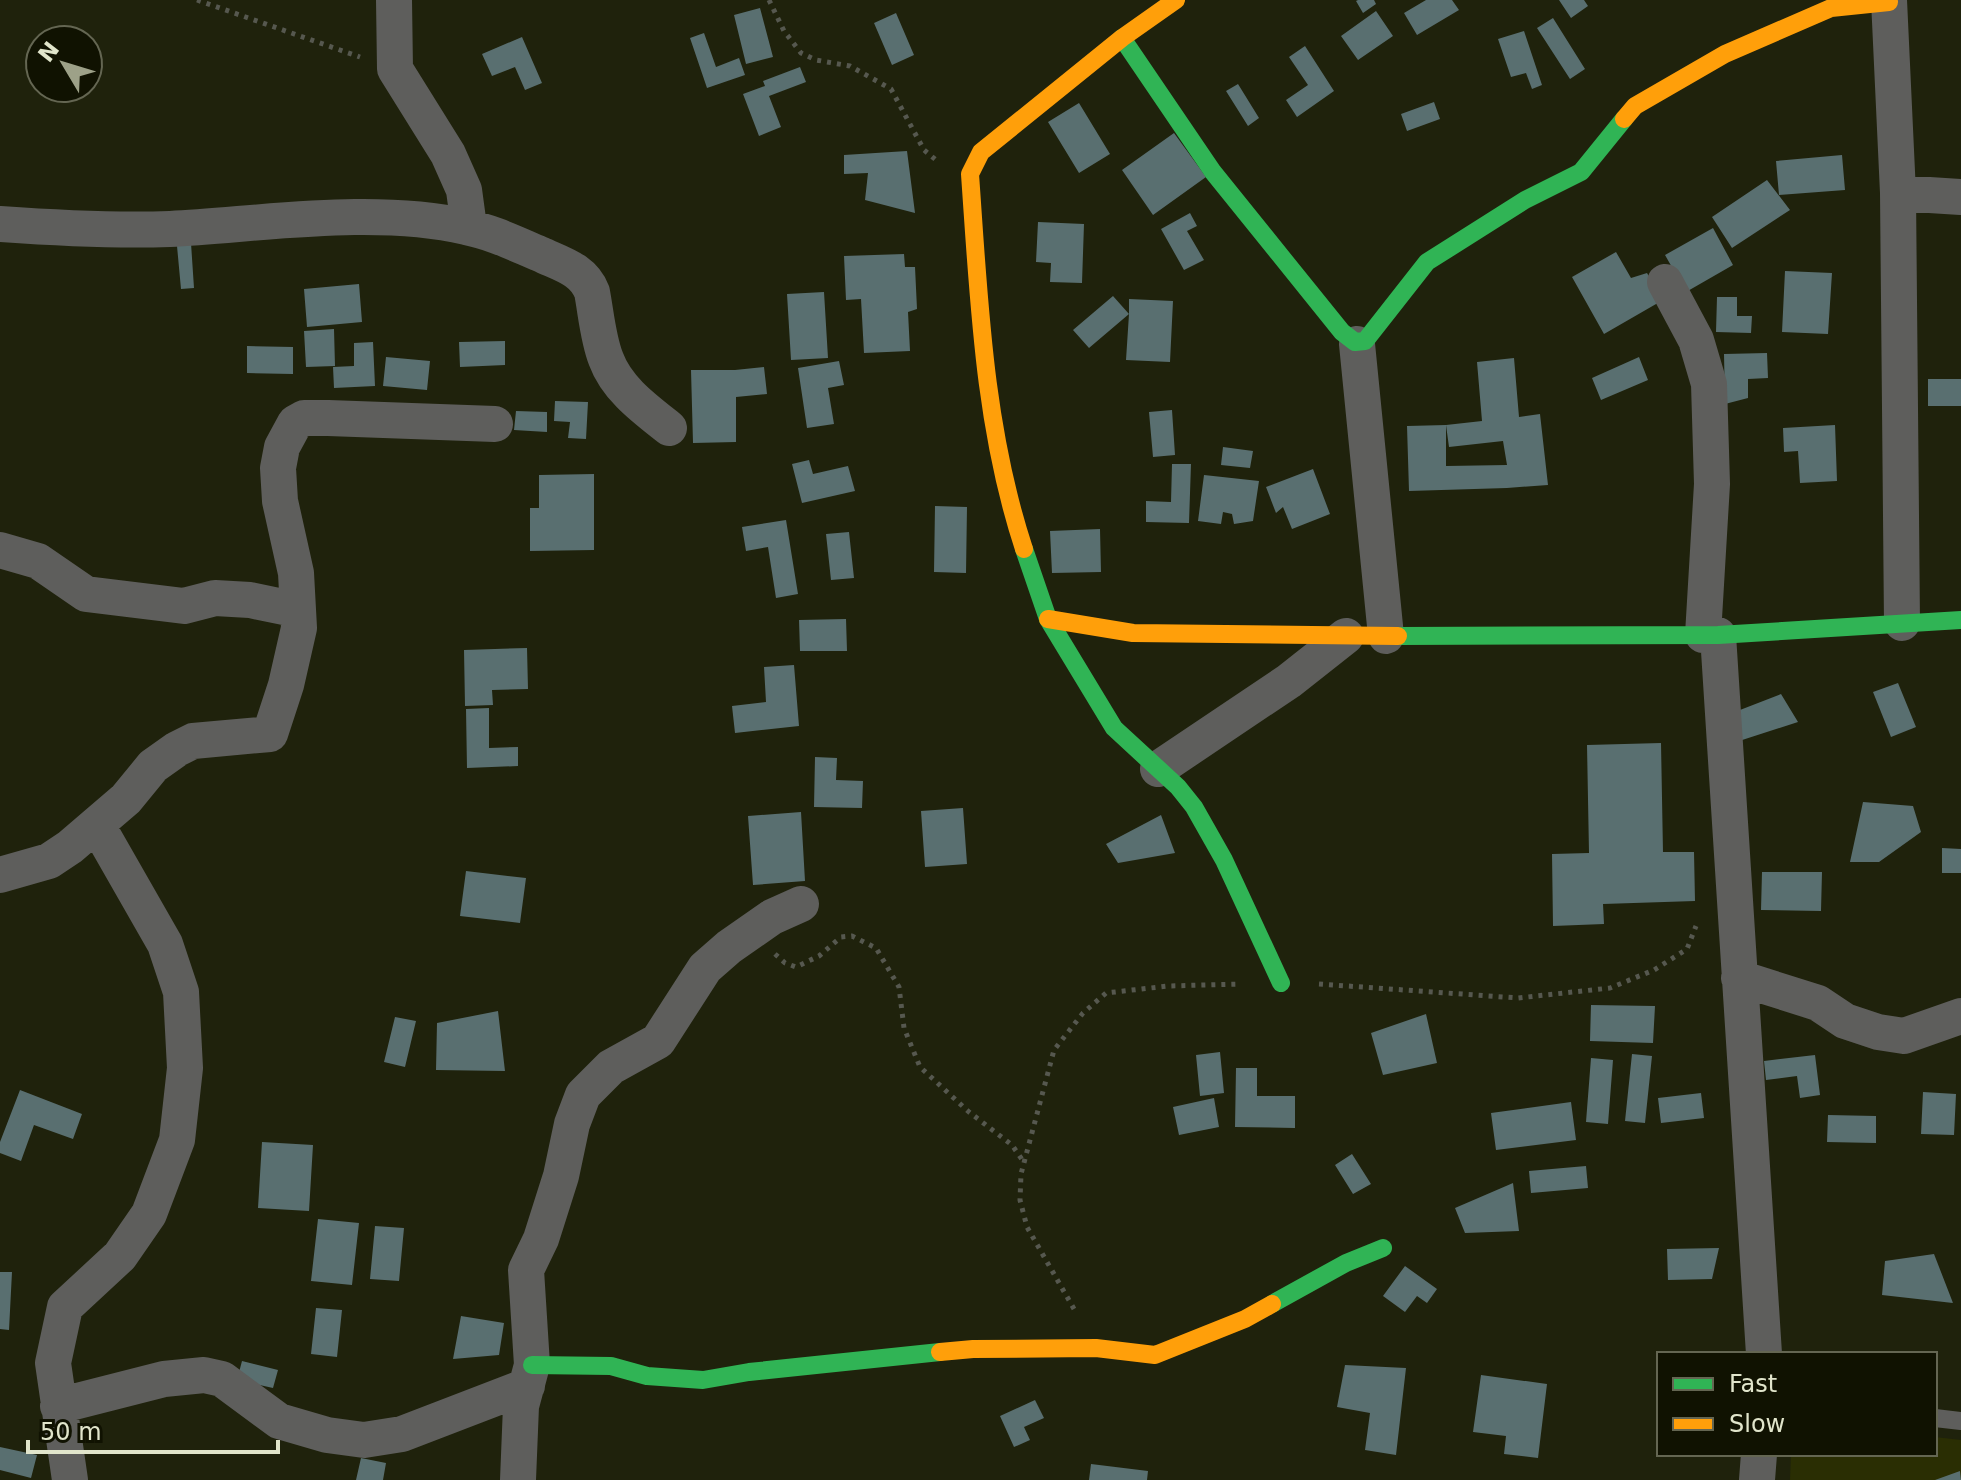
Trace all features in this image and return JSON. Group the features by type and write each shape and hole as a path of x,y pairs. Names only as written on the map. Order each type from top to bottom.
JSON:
{"street":[{"path":"394,0 395,69 448,154 464,190 469,227"},
{"path":"1176,0 1122,38 981,152 970,174 981,336 993,424 1009,503 1048,619 1114,728 1194,807 1224,860 1281,983"},
{"path":"1122,38 1213,172 1342,332 1357,344 1365,341 1427,262 1525,200 1581,172 1635,106 1725,54 1831,8 1889,1 1898,193 1902,623"},
{"path":"1898,193 1961,197"},
{"path":"0,224 79,229 168,229 331,219 437,221 469,227 513,242 578,271 588,281 605,358 617,381 669,428"},
{"path":"1665,282 1696,340 1709,384 1712,484 1710,635 1739,978 1764,1352"},
{"path":"1357,344 1386,636"},
{"path":"0,875 49,861 97,825 126,799 153,766 177,749 193,741 270,734 286,685 299,628 296,573 280,501 278,468 282,447 295,423 304,418 328,418 495,424"},
{"path":"0,550 38,561 86,594 184,606 215,598 250,600 298,610"},
{"path":"1048,619 1133,633 1346,636 1710,635 1961,620"},
{"path":"1158,769 1289,681 1346,636"},
{"path":"70,1480 53,1363 65,1307 120,1256 149,1214 177,1140 185,1068 181,992 165,944 97,825"},
{"path":"518,1480 521,1406 530,1376 526,1270 541,1239 561,1176 572,1124 583,1095 611,1067 658,1041 705,968 772,917 801,904"},
{"path":"1739,978 1818,1003 1845,1021 1878,1032 1904,1036 1961,1016"},
{"path":"58,1406 164,1379 204,1375 222,1379 279,1421 327,1435 364,1440 402,1434 530,1376 572,1364 611,1366 647,1376 703,1380 749,1372 973,1349 1096,1348 1155,1355 1245,1319 1346,1263 1383,1248"},
{"path":"1757,1480 1759,1456"}],"lane":[{"path":"1937,1418 1961,1421"}],"path":[{"path":"197,0 395,69"},
{"path":"769,0 784,31 801,53 816,60 850,66 891,89 924,150 938,162 970,174"},
{"path":"1096,1348 1027,1227 1020,1200 1023,1162 1054,1050 1083,1013 1106,993 1168,986 1281,983 1518,998 1568,994 1610,988 1654,970 1687,949 1696,926"},
{"path":"749,933 785,963 796,967 819,956 841,937 852,936 876,948 899,987 904,1028 920,1067 969,1112 1012,1145 1023,1162"}],"shaded area":[{"path":"1937,1437 1961,1440 1961,1480 1790,1480 1791,1456 1937,1456"}],"building":[{"path":"1358,0 1374,0 1376,4 1363,13"},
{"path":"1426,0 1452,0 1459,10 1417,35 1404,13"},
{"path":"1559,0 1584,0 1588,6 1571,18"},
{"path":"760,8 773,57 746,64 734,15"},
{"path":"1376,11 1393,36 1358,60 1341,36"},
{"path":"896,13 914,55 892,65 874,23"},
{"path":"1553,18 1585,69 1570,79 1537,28"},
{"path":"1524,31 1542,85 1532,89 1526,73 1511,77 1498,39"},
{"path":"704,33 716,67 739,58 745,75 707,88 690,38"},
{"path":"522,37 542,83 525,90 515,67 492,76 482,54"},
{"path":"1305,46 1334,91 1297,117 1286,100 1308,85 1289,57"},
{"path":"800,67 806,82 769,96 781,127 759,136 743,94 765,86 763,81"},
{"path":"1238,84 1259,118 1248,126 1226,91"},
{"path":"1434,102 1440,119 1407,131 1401,114"},
{"path":"1079,103 1110,154 1079,173 1048,122"},
{"path":"1174,133 1206,177 1153,215 1122,170"},
{"path":"907,151 915,213 865,200 868,173 844,174 844,155"},
{"path":"1842,155 1845,190 1779,195 1776,161"},
{"path":"1767,180 1790,210 1732,248 1712,217"},
{"path":"1190,213 1197,226 1187,231 1204,260 1184,270 1161,229"},
{"path":"1038,222 1084,224 1082,283 1050,282 1051,263 1036,262"},
{"path":"1713,228 1733,265 1686,292 1665,255"},
{"path":"191,243 194,288 181,289 177,246"},
{"path":"1616,252 1631,278 1647,273 1663,300 1604,334 1572,277"},
{"path":"904,254 905,267 915,267 917,309 908,312 910,351 864,353 861,299 846,300 844,256"},
{"path":"1785,271 1832,273 1828,334 1782,332"},
{"path":"359,284 362,322 307,327 304,289"},
{"path":"824,292 828,358 791,360 787,294"},
{"path":"1113,296 1129,314 1089,348 1073,330"},
{"path":"1717,297 1737,297 1737,316 1752,316 1751,333 1716,332"},
{"path":"1129,299 1173,301 1170,362 1126,360"},
{"path":"334,329 335,366 306,367 304,331"},
{"path":"505,341 505,365 460,367 459,342"},
{"path":"373,342 375,386 334,388 333,367 354,366 354,343"},
{"path":"247,346 293,347 293,374 247,373"},
{"path":"1767,353 1768,378 1748,379 1748,398 1725,404 1724,354"},
{"path":"386,357 430,361 427,390 383,386"},
{"path":"1639,357 1648,380 1601,400 1592,378"},
{"path":"1514,358 1519,417 1540,414 1548,485 1409,491 1407,426 1482,421 1477,362","holes":["1446,425 1449,447 1503,441 1507,465 1446,466"]},
{"path":"839,361 844,385 828,388 834,424 807,428 798,368"},
{"path":"764,367 767,394 736,397 736,442 693,443 691,370"},
{"path":"1928,379 1961,379 1961,406 1928,406"},
{"path":"555,401 588,402 586,439 568,438 570,422 554,421"},
{"path":"1172,410 1175,455 1153,457 1149,412"},
{"path":"516,411 547,412 547,432 514,430"},
{"path":"1835,425 1837,481 1800,483 1798,451 1784,452 1783,428"},
{"path":"1223,447 1253,451 1250,468 1221,465"},
{"path":"809,460 813,474 848,466 855,491 802,503 792,464"},
{"path":"1172,464 1191,464 1189,523 1146,522 1146,501 1171,502"},
{"path":"1313,469 1330,514 1292,529 1283,507 1276,513 1266,487"},
{"path":"594,474 594,550 530,551 530,508 539,508 539,475"},
{"path":"1204,475 1259,481 1253,521 1234,524 1232,514 1223,512 1221,524 1198,521"},
{"path":"935,506 967,507 966,573 934,572"},
{"path":"786,520 798,594 776,598 768,547 746,551 742,527"},
{"path":"1100,529 1101,572 1052,573 1050,531"},
{"path":"849,532 854,578 831,580 826,534"},
{"path":"846,619 847,651 800,651 799,620"},
{"path":"527,648 528,689 492,690 493,705 465,706 464,650"},
{"path":"794,665 799,726 735,733 732,706 766,702 764,667"},
{"path":"1898,683 1916,727 1891,737 1873,692"},
{"path":"1781,694 1798,722 1736,742 1727,715"},
{"path":"489,708 489,748 518,747 518,766 467,768 466,709"},
{"path":"1661,743 1663,852 1694,852 1695,901 1603,904 1604,924 1553,926 1552,854 1589,853 1587,745"},
{"path":"815,757 837,758 836,780 863,781 862,808 814,807"},
{"path":"1863,802 1913,806 1921,832 1879,862 1850,862"},
{"path":"963,808 967,864 925,867 921,811"},
{"path":"801,812 805,881 753,885 748,816"},
{"path":"1161,815 1175,853 1118,863 1106,844"},
{"path":"1942,848 1961,849 1961,873 1942,873"},
{"path":"466,871 526,878 520,923 460,916"},
{"path":"1762,872 1822,872 1821,911 1761,910"},
{"path":"1591,1005 1655,1006 1653,1043 1590,1041"},
{"path":"498,1011 505,1071 436,1070 437,1023"},
{"path":"1426,1014 1437,1063 1383,1075 1371,1033"},
{"path":"395,1017 416,1021 405,1067 384,1062"},
{"path":"1220,1052 1224,1093 1200,1096 1196,1055"},
{"path":"1632,1054 1652,1056 1645,1123 1625,1121"},
{"path":"1815,1055 1820,1095 1800,1098 1797,1076 1766,1080 1764,1061"},
{"path":"1591,1058 1613,1060 1608,1124 1586,1122"},
{"path":"1236,1068 1257,1068 1257,1096 1295,1096 1295,1128 1235,1127"},
{"path":"20,1090 82,1114 73,1139 34,1125 21,1161 0,1153 0,1142"},
{"path":"1923,1092 1956,1094 1954,1135 1921,1134"},
{"path":"1701,1093 1704,1118 1661,1123 1658,1098"},
{"path":"1214,1098 1219,1127 1179,1135 1173,1107"},
{"path":"1571,1102 1576,1140 1496,1150 1491,1113"},
{"path":"1828,1115 1876,1116 1876,1143 1827,1142"},
{"path":"262,1142 313,1145 309,1211 258,1208"},
{"path":"1352,1154 1371,1184 1353,1194 1335,1165"},
{"path":"1586,1166 1588,1188 1531,1193 1529,1171"},
{"path":"1513,1183 1519,1231 1465,1233 1455,1208"},
{"path":"318,1219 359,1223 352,1285 311,1281"},
{"path":"375,1226 404,1228 399,1281 370,1279"},
{"path":"1719,1248 1712,1279 1668,1280 1667,1249"},
{"path":"1934,1254 1953,1303 1882,1295 1885,1261"},
{"path":"1405,1266 1437,1289 1427,1303 1417,1296 1405,1312 1383,1296"},
{"path":"0,1272 12,1272 9,1330 0,1329"},
{"path":"316,1308 342,1310 337,1357 311,1354"},
{"path":"461,1316 504,1323 499,1355 453,1359"},
{"path":"242,1361 278,1370 273,1388 237,1380"},
{"path":"1345,1365 1406,1368 1396,1455 1365,1450 1370,1413 1337,1407"},
{"path":"1481,1375 1547,1384 1538,1458 1504,1454 1506,1436 1473,1432"},
{"path":"1035,1400 1044,1418 1024,1427 1030,1440 1014,1447 1000,1416"},
{"path":"0,1447 37,1455 31,1478 0,1470"},
{"path":"361,1458 386,1463 383,1480 356,1480"},
{"path":"1091,1464 1148,1471 1147,1480 1089,1480"},
{"path":"1960,1471 1961,1480 1935,1480"}],"traffic: fast":[{"path":"1122,38 1213,172 1342,332 1355,342 1365,341 1427,262 1525,200 1581,172 1624,119"},
{"path":"1024,549 1048,619 1114,728 1178,787 1194,807 1224,860 1281,983"},
{"path":"1398,636 1718,635 1961,620"},
{"path":"1272,1304 1346,1263 1383,1248"},
{"path":"532,1365 611,1366 647,1376 703,1380 749,1372 940,1352"}],"traffic: slow":[{"path":"1024,549 1000,457 985,364 970,174 981,152 1122,38 1176,0"},
{"path":"1624,119 1635,106 1725,54 1831,8 1889,2"},
{"path":"1048,619 1133,633 1398,636"},
{"path":"940,1352 1096,1348 1155,1355 1245,1319 1272,1304"}]}
